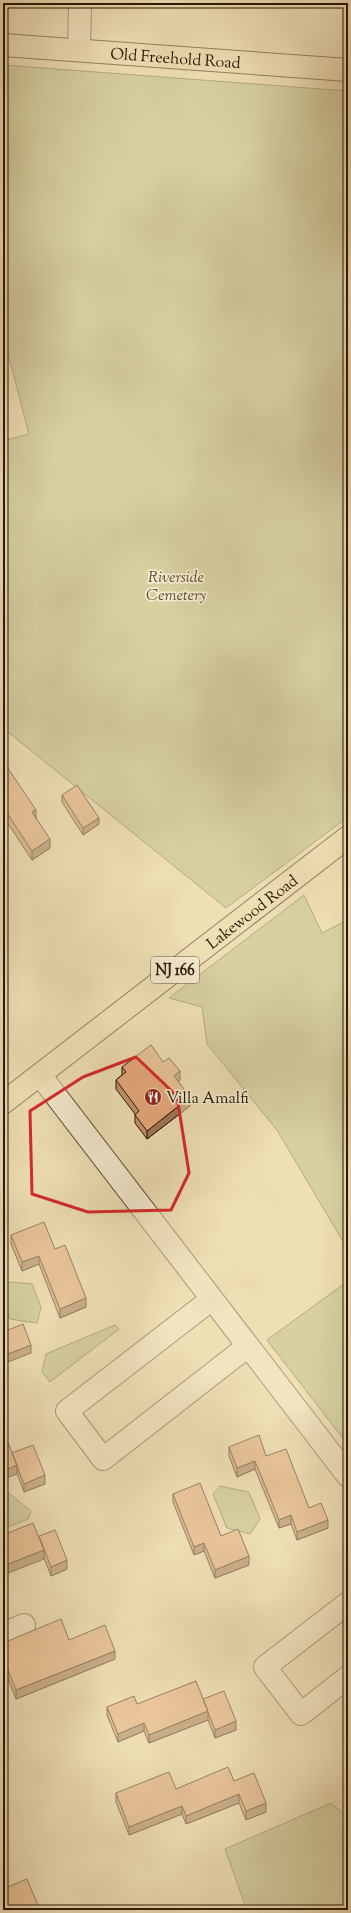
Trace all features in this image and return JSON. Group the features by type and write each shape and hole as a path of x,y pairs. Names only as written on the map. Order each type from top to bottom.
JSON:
{"main road":[{"name":"Old Freehold Road","path":"3,45 348,70"},
{"name":"Lakewood Road","path":"3,1103 348,837"}],"street":[{"path":"79,50 80,3"},
{"path":"40,1075 348,1476"},
{"path":"212,1299 67,1411 103,1459 248,1346"},
{"path":"348,1604 266,1667 301,1714 348,1678"},
{"path":"3,1634 24,1625"}],"highlighted area":[{"path":"136,1057 177,1096 189,1173 171,1210 88,1212 32,1194 30,1111 83,1077"}],"green space":[{"name":"Riverside Cemetery","path":"3,65 348,91 348,817 226,908 3,728 3,441 29,434 3,334"},
{"path":"304,895 322,933 348,920 348,1250 277,1130 207,1044 202,1007 169,998"},
{"path":"348,1281 348,1445 267,1340"},
{"path":"11,1282 32,1284 41,1307 37,1323 10,1319 3,1302 3,1285"},
{"path":"115,1325 119,1329 50,1382 42,1372 46,1354"},
{"path":"220,1486 249,1492 260,1519 250,1534 227,1528 213,1494"},
{"path":"6,1491 31,1511 28,1519 3,1529 3,1493"},
{"path":"331,1803 348,1817 348,1910 247,1910 225,1849"}],"building":[{"path":"3,761 36,810 32,812 50,839 32,851 3,807"},
{"path":"77,785 99,818 83,828 62,795"},
{"name":"Villa Amalfi","path":"151,1045 163,1062 169,1058 180,1071 174,1076 190,1097 147,1131 135,1115 139,1111 116,1080 126,1072 122,1067"},
{"path":"44,1222 55,1249 65,1245 86,1298 60,1309 39,1256 22,1262 11,1235"},
{"path":"23,1324 31,1345 3,1356 3,1332"},
{"path":"3,1435 5,1435 17,1465 3,1471"},
{"path":"259,1435 266,1456 286,1449 309,1508 321,1503 328,1520 297,1532 291,1515 279,1520 255,1461 237,1468 229,1447"},
{"path":"33,1445 45,1475 24,1484 12,1453"},
{"path":"200,1483 221,1536 238,1529 249,1556 215,1570 204,1543 194,1547 173,1494"},
{"path":"33,1523 44,1550 3,1566 3,1535"},
{"path":"55,1530 67,1560 51,1567 39,1536"},
{"path":"61,1619 69,1640 105,1625 115,1651 16,1690 3,1658 3,1643"},
{"path":"196,1681 208,1711 149,1735 144,1723 118,1734 107,1707 134,1696 137,1704"},
{"path":"224,1691 236,1721 215,1730 203,1699"},
{"path":"228,1767 234,1781 254,1773 266,1803 246,1811 239,1794 186,1816 182,1806 129,1827 116,1793 169,1772 176,1789"},
{"path":"27,1879 40,1910 8,1910 7,1906 3,1908 3,1889"}],"place":[{"name":"Villa Amalfi","path":"153,1097"}]}
